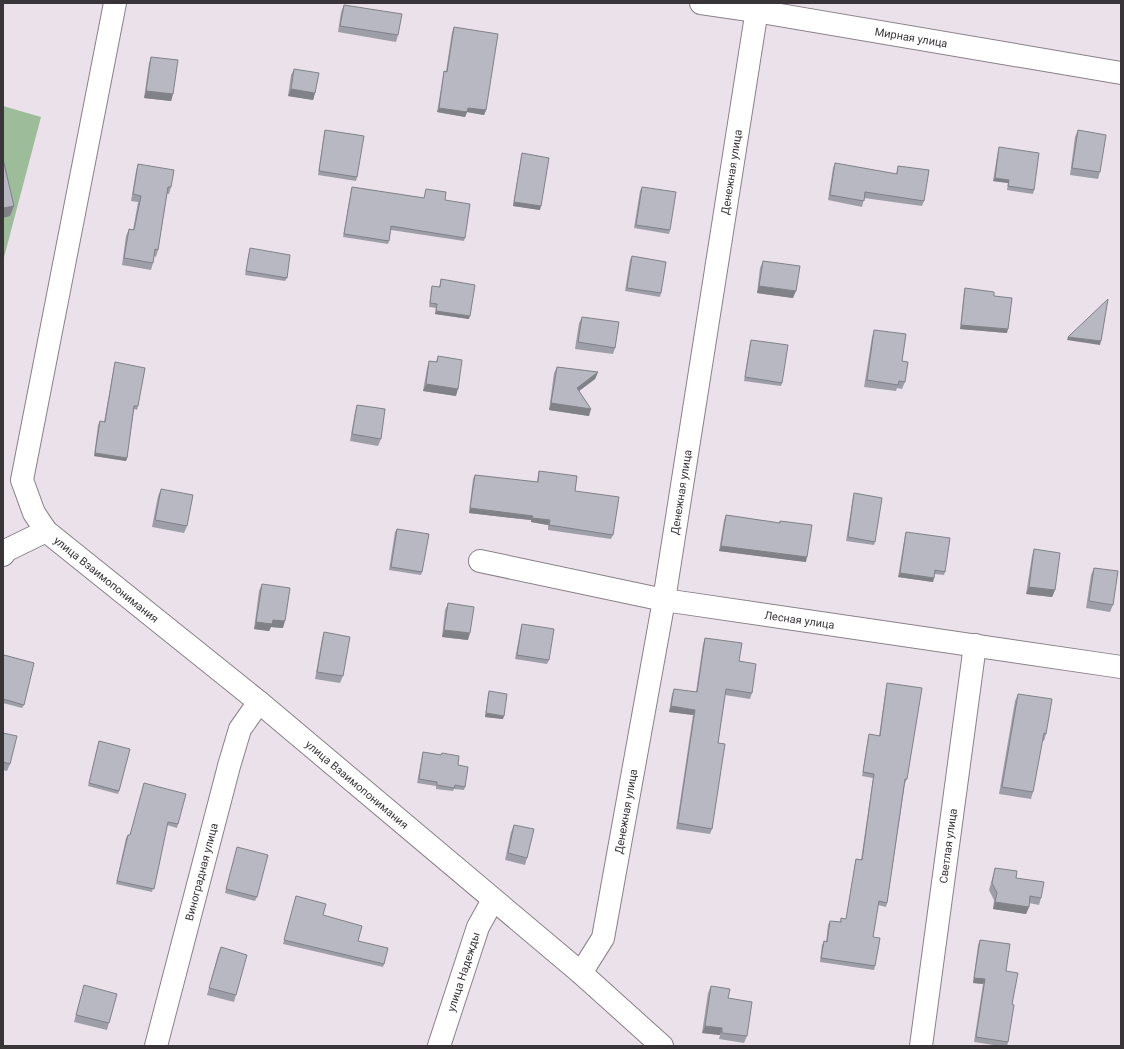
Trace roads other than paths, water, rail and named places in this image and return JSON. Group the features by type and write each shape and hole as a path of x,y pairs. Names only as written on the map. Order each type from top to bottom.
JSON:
{"street":[{"name":"улица Взаимопонимания","path":"115,3 22,480 34,513 46,531 259,702 581,973 662,1046"},
{"name":"Мирная улица","path":"701,3 757,7 1121,73"},
{"name":"Денежная улица","path":"581,973 603,938 664,600 757,7"},
{"path":"3,554 7,550 46,531"},
{"name":"Лесная улица","path":"480,562 664,600 1121,667"},
{"name":"Светлая улица","path":"921,1046 975,645"},
{"name":"Виноградная улица","path":"156,1046 240,729 259,702"},
{"name":"улица Надежды","path":"439,1046 478,927 493,900"}]}
